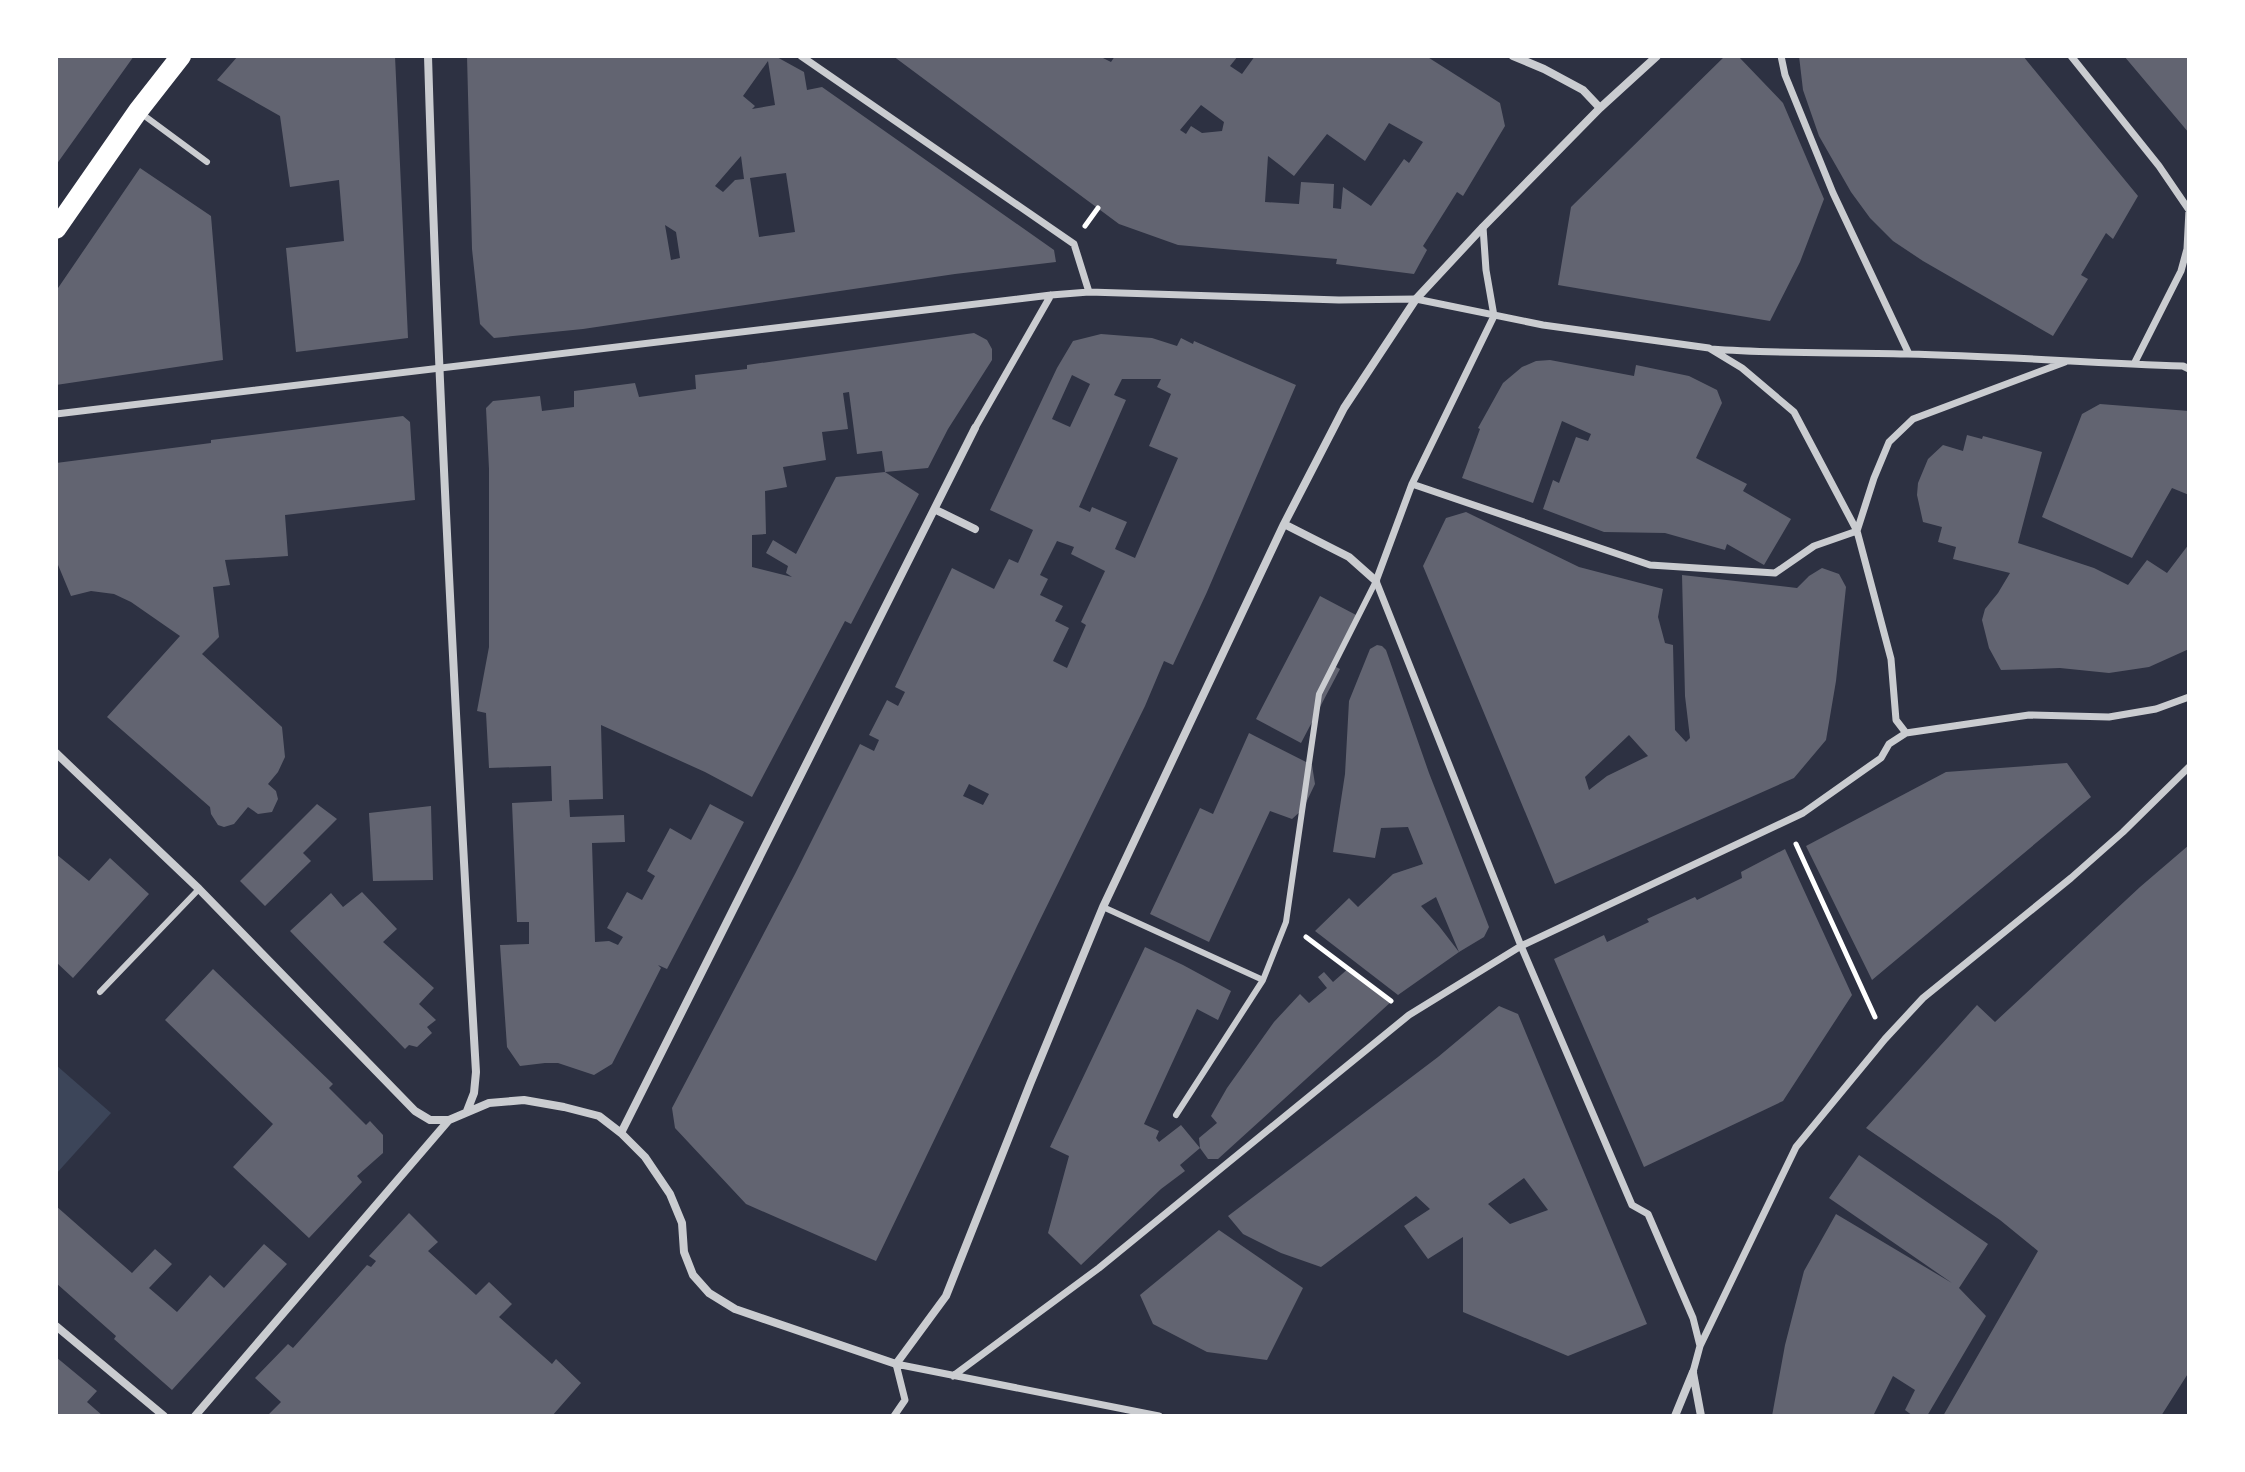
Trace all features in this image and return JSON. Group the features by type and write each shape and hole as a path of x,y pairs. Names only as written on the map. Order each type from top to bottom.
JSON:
{"main road":[{"path":"56,229 138,111 181,56"}],"street":[{"path":"428,56 439,369 476,1072 474,1093 467,1111"},
{"path":"801,56 1074,244 1089,292"},
{"path":"1513,56 1583,90 1600,108"},
{"path":"896,1364 946,1296 1103,907 1284,524 1344,408 1416,299 1600,108 1657,56"},
{"path":"1781,56 1785,75 1833,193 1909,354"},
{"path":"2071,56 2159,166 2189,210 2187,249 2181,271 2134,364"},
{"path":"1376,581 1412,484 1494,316 1483,227"},
{"path":"56,414 1089,292 1339,300 1416,299 1543,325 1751,352 1909,354 2183,366 2189,369"},
{"path":"621,1133 975,428 1051,295"},
{"path":"1709,348 1742,368 1794,412 1857,531 1891,659 1896,720 1906,733"},
{"path":"1857,531 1889,442 1913,419 2065,362"},
{"path":"1412,484 1650,565 1775,573 1814,546 1857,531"},
{"path":"936,510 975,529"},
{"path":"1284,524 1349,557 1376,581 1521,946 1632,1205 1648,1214 1693,1318 1700,1346"},
{"path":"953,1376 1099,1268 1409,1015 1521,946 1803,813 1881,758 1889,744 1906,733 2029,715 2109,717 2156,709 2189,697"},
{"path":"56,753 199,889 415,1111 430,1120 449,1120"},
{"path":"1675,1416 1700,1346 1796,1147 1923,998 2071,878 2189,767"},
{"path":"195,1416 449,1120 489,1103 524,1100 599,1116 621,1133 645,1157 670,1194 682,1223 684,1252 693,1275 709,1293 735,1309 896,1364 1159,1416"},
{"path":"56,1326 164,1416"},
{"path":"894,1416 905,1400 896,1364"},
{"path":"1693,1372 1701,1416"}],"lane":[{"path":"138,111 207,162"},
{"path":"1176,1115 1263,980 1286,922 1319,694 1376,581"},
{"path":"100,992 199,889"},
{"path":"1103,907 1263,980"}],"path":[{"path":"1785,821 1885,1039"},
{"path":"1286,922 1409,1015"}],"shaded area":[{"path":"56,1065 111,1113 56,1174"}],"building":[{"path":"56,56 134,56 56,165"},
{"path":"238,56 395,56 408,338 296,352 286,248 344,241 339,180 290,187 280,116 217,80"},
{"path":"467,56 775,56 804,72 807,90 822,87 1054,250 1056,262 583,329 494,338 480,324 472,249","holes":["768,61 775,105 752,109 755,106 743,96","741,156 744,179 735,180 723,192 715,186","786,173 795,232 759,237 750,178","665,225 676,232 680,258 671,260"]},
{"path":"893,56 1099,56 1111,62 1115,56 1238,56 1230,66 1242,74 1255,56 1426,56 1500,103 1505,126 1463,196 1457,192 1423,246 1427,250 1414,274 1336,264 1337,259 1178,245 1119,224","holes":["1201,105 1224,122 1222,131 1202,133 1191,126 1186,134 1180,130","1389,123 1423,142 1409,163 1404,159 1371,206 1343,187 1341,209 1333,208 1334,184 1301,182 1299,204 1265,202 1268,156 1294,176 1327,134 1365,161"]},
{"path":"1725,56 1738,56 1783,103 1824,199 1800,262 1770,321 1558,285 1571,207"},
{"path":"1799,56 2023,56 2138,196 2113,239 2106,233 2081,275 2088,279 2053,336 1923,261 1893,241 1870,218 1851,192 1819,136 1803,90"},
{"path":"2124,56 2189,56 2189,133"},
{"path":"140,168 211,216 223,360 56,385 56,291"},
{"path":"974,333 987,340 992,349 992,360 948,429 928,468 885,472 919,494 851,624 845,621 752,797 601,725 603,799 569,800 570,817 624,815 625,842 592,843 595,942 609,941 618,945 623,937 607,928 627,892 642,900 655,876 647,871 670,828 691,840 710,804 744,822 667,969 658,965 661,968 612,1064 594,1075 558,1063 520,1066 507,1047 500,945 529,944 529,922 517,922 512,803 552,801 551,766 489,768 486,713 477,711 489,647 486,408 493,401 540,396 542,411 574,407 574,391 635,383 639,397 696,389 695,375 747,369 747,365","holes":["849,392 857,454 882,451 885,472 836,477 796,554 773,540 766,553 788,566 786,573 792,577 752,567 752,535 766,534 765,491 787,487 783,467 826,460 822,432 848,429 843,393"]},
{"path":"1101,334 1152,338 1177,346 1181,338 1296,385 1173,665 1164,661 876,1261 746,1204 675,1128 672,1108 860,744 874,751 879,740 869,735 887,700 898,706 905,692 895,687 952,568 994,589 1009,559 1018,563 1033,530 990,510 1057,368 1073,341","holes":["1072,375 1090,384 1070,427 1052,419","1122,379 1161,379 1157,387 1171,394 1149,446 1178,458 1135,558 1115,549 1127,522 1092,507 1090,512 1079,507 1126,400 1114,395","1057,541 1074,547 1071,554 1105,571 1081,622 1086,625 1067,668 1053,661 1069,628 1055,621 1063,606 1040,595 1048,579 1040,575","969,784 989,794 983,805 963,796"]},
{"path":"1550,360 1634,376 1636,365 1689,376 1717,390 1722,403 1696,458 1747,484 1743,491 1791,519 1764,565 1727,544 1725,550 1665,533 1604,532 1543,509 1553,480 1559,483 1576,437 1588,441 1591,434 1562,421 1533,503 1462,478 1478,428 1503,383 1522,367 1536,361"},
{"path":"2100,404 2189,411 2189,495 2172,488 2132,558 2042,517 2082,414"},
{"path":"403,416 410,422 415,500 285,515 288,556 225,560 230,585 213,587 219,637 202,654 282,727 285,757 268,784 276,791 278,799 272,812 258,814 248,807 234,824 218,825 210,807 107,717 180,636 114,594 91,591 71,596 56,560 56,463"},
{"path":"1967,435 1982,439 1983,436 2042,452 2018,543 2094,568 2128,585 2147,560 2167,573 2189,544 2189,649 2149,667 2109,673 2060,668 2001,670 1989,648 1982,620 1985,609 2010,573 1953,559 1956,547 1938,542 1942,527 1923,522 1917,495 1918,483 1928,459 1943,445 1963,451"},
{"path":"1466,512 1579,567 1663,589 1658,617 1665,643 1673,645 1675,730 1686,742 1690,738 1685,696 1682,575 1797,588 1822,568 1839,574 1846,587 1826,740 1794,778 1555,884 1423,566 1446,518","holes":["1629,735 1648,756 1607,776 1589,790 1585,777"]},
{"path":"1320,596 1358,616 1332,665 1340,669 1301,743 1256,719"},
{"path":"1377,645 1386,650 1429,773 1489,927 1484,937 1398,995 1315,931 1349,898 1358,907 1393,874 1423,864 1408,827 1381,828 1375,858 1333,852 1345,774 1349,701 1370,649","holes":["1436,897 1459,952 1439,926 1421,906"]},
{"path":"1249,733 1312,765 1315,784 1303,809 1292,819 1270,811 1209,942 1150,914 1200,808 1213,814"},
{"path":"2067,763 2091,797 1872,980 1806,846 1946,772"},
{"path":"317,804 337,819 303,853 311,861 265,906 240,881"},
{"path":"431,806 433,880 373,881 369,813"},
{"path":"2189,845 2189,1372 2161,1416 1943,1416 2038,1251 2000,1220 1866,1128 1977,1005 1995,1022"},
{"path":"1785,849 1852,995 1783,1101 1644,1167 1554,959 1604,935 1607,942 1649,922 1647,919 1695,897 1697,900 1742,878 1741,872"},
{"path":"56,854 89,881 110,858 149,894 73,978 56,962"},
{"path":"362,892 397,929 383,942 434,988 419,1004 436,1020 427,1027 432,1033 417,1047 409,1045 405,1049 290,931 331,893 343,907"},
{"path":"1145,947 1231,991 1218,1020 1197,1009 1144,1124 1159,1131 1156,1138 1159,1142 1181,1125 1200,1148 1180,1165 1185,1171 1161,1189 1081,1265 1048,1233 1069,1156 1050,1147"},
{"path":"1350,967 1392,1001 1218,1159 1208,1159 1200,1148 1199,1138 1217,1123 1211,1116 1274,1022 1300,994 1309,1003 1327,988 1318,977 1324,972 1333,982"},
{"path":"213,969 333,1084 329,1088 366,1125 370,1121 383,1135 383,1153 357,1176 362,1182 309,1238 233,1167 273,1124 165,1020"},
{"path":"1499,1006 1518,1014 1647,1324 1568,1356 1463,1312 1463,1237 1428,1259 1404,1226 1430,1209 1416,1196 1321,1267 1281,1253 1243,1234 1228,1216 1438,1057","holes":["1524,1178 1548,1210 1510,1224 1488,1204"]},
{"path":"1859,1155 1988,1244 1959,1288 1986,1316 1927,1416 1913,1416 1905,1410 1915,1390 1893,1376 1873,1416 1772,1416 1785,1345 1804,1271 1836,1214 1952,1283 1829,1198"},
{"path":"56,1206 132,1273 155,1249 172,1264 149,1288 177,1312 210,1275 224,1288 264,1244 287,1264 172,1390 56,1283"},
{"path":"409,1213 438,1242 428,1251 476,1295 489,1282 512,1304 499,1317 552,1364 556,1359 581,1383 552,1416 269,1414 281,1402 255,1378 288,1344 293,1348 367,1265 371,1267 376,1261 369,1256"},
{"path":"1219,1230 1303,1288 1267,1360 1207,1352 1153,1324 1140,1295"},
{"path":"56,1357 97,1391 87,1402 103,1416 56,1416"}]}
